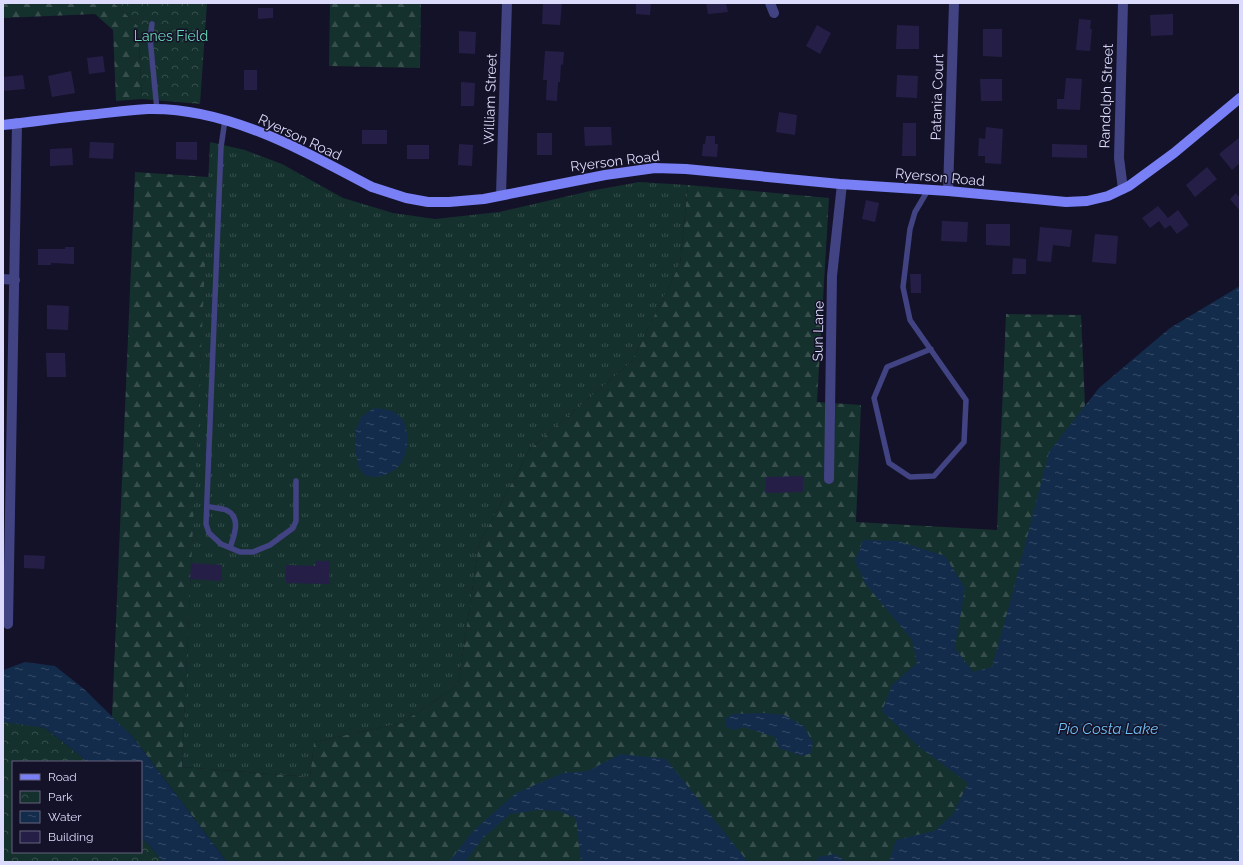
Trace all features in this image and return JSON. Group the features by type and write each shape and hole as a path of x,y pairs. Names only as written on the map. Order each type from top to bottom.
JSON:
{"street":[{"name":"William Street","path":"501,195 506,3"},
{"path":"770,3 774,13"},
{"name":"Patania Court","path":"948,191 954,3"},
{"name":"Randolph Street","path":"1123,3 1118,158 1123,189"},
{"name":"Ryerson Road","path":"3,125 126,111 157,110 199,114 225,120 289,145 372,188 406,198 428,202 449,202 501,195 605,175 655,168 709,171 842,184 948,191 1066,202 1087,201 1108,196 1129,186 1174,153 1240,98"},
{"path":"8,624 17,123"},
{"name":"Sun Lane","path":"829,480 832,276 842,184"},
{"path":"3,279 15,280"}],"lane":[{"path":"152,24 150,38 157,110"},
{"path":"225,120 221,147 206,524 209,533 221,544 240,552 252,552 270,545 293,528 296,521 296,481"},
{"path":"928,190 915,212 910,230 903,287 910,320 931,350 966,400 964,442 934,476 910,478 889,463 874,398 887,367 931,350"},
{"path":"207,506 226,510 233,515 236,523 235,533 230,548"}],"green space":[{"path":"3,3 114,3 138,26 142,99 116,101 113,30 95,14 3,18"},
{"name":"Lanes Field","path":"114,3 207,3 200,104 142,99 138,26"},
{"path":"330,3 421,3 420,68 329,66"},
{"path":"210,142 245,150 282,164 343,198 393,213 435,219 499,212 590,191 639,182 688,185 680,264 632,361 530,449 479,544 458,685 402,723 314,742 310,777 182,767"},
{"path":"135,172 209,177 182,767 310,777 314,742 402,723 458,685 479,544 530,449 632,361 680,264 688,185 829,198 817,402 861,405 856,522 997,530 1006,314 1081,315 1085,405 951,862 227,862 132,736 112,717"},
{"path":"5,721 45,728 82,757 84,761 12,761 12,853 142,853 142,838 162,862 3,862 3,722"}],"water":[{"name":"Pio Costa Lake","path":"1240,286 1240,862 889,862 896,840 934,831 953,814 968,783 919,747 882,711 892,685 917,663 912,640 865,583 855,561 863,540 898,541 945,556 965,588 955,648 973,672 992,667 1049,452 1099,388 1170,328"},
{"path":"374,408 389,410 397,414 404,422 407,433 407,447 403,460 394,470 388,474 378,477 366,476 359,468 355,449 356,429 361,417"},
{"path":"25,662 55,666 84,689 132,736 227,862 162,862 142,838 142,761 84,761 82,757 45,728 3,722 3,670"},
{"path":"765,713 784,715 804,726 813,743 811,753 802,756 779,748 775,737 743,727 734,730 725,726 725,719 733,714"},
{"path":"620,754 666,759 748,862 581,862 576,818 559,811 538,810 510,814 482,839 465,862 449,862 472,832 516,793 563,773 588,771"},
{"path":"835,854 847,862 816,862 818,857"}],"building":[{"path":"543,3 562,3 560,25 542,24"},
{"path":"636,3 651,3 650,15 636,14"},
{"path":"706,3 726,3 728,12 708,14"},
{"path":"258,8 273,8 273,18 258,19"},
{"path":"1173,14 1173,35 1151,36 1150,15"},
{"path":"1079,19 1091,20 1090,29 1092,29 1090,51 1076,50"},
{"path":"817,25 831,33 820,54 806,46"},
{"path":"897,25 919,26 919,49 896,49"},
{"path":"983,29 1002,29 1002,57 983,56"},
{"path":"459,31 476,32 475,54 459,53"},
{"path":"545,51 564,52 563,65 561,64 560,82 558,82 557,101 546,100 547,80 543,80"},
{"path":"103,56 105,72 89,74 87,58"},
{"path":"244,70 257,70 257,90 244,90"},
{"path":"71,71 75,93 52,97 48,76"},
{"path":"23,75 25,89 3,91 3,77"},
{"path":"897,75 918,76 917,98 896,97"},
{"path":"1066,78 1082,79 1080,110 1057,109 1057,99 1064,99"},
{"path":"980,79 1002,79 1002,101 981,101"},
{"path":"461,82 475,83 474,106 461,106"},
{"path":"779,112 797,115 795,135 776,132"},
{"path":"903,123 916,123 916,156 902,156"},
{"path":"584,127 611,127 612,145 585,146"},
{"path":"986,127 1003,129 1001,164 985,163 985,156 978,156 979,138 985,139"},
{"path":"362,130 387,130 387,144 362,144"},
{"path":"537,133 552,133 552,155 537,155"},
{"path":"706,136 715,136 715,144 718,144 717,157 702,156 703,144 705,144"},
{"path":"1240,137 1240,163 1232,170 1219,154"},
{"path":"90,142 114,143 113,159 89,158"},
{"path":"176,142 197,142 197,160 176,159"},
{"path":"459,144 473,145 472,166 458,165"},
{"path":"1052,144 1087,145 1087,158 1052,157"},
{"path":"407,145 429,145 429,159 407,159"},
{"path":"72,148 73,165 50,166 50,149"},
{"path":"1207,167 1217,179 1195,197 1186,185"},
{"path":"1236,193 1240,198 1240,211 1230,199"},
{"path":"866,200 879,203 875,222 862,219"},
{"path":"1158,206 1168,218 1178,210 1189,225 1177,234 1170,225 1165,229 1159,221 1150,228 1142,218"},
{"path":"942,221 968,222 967,242 941,241"},
{"path":"986,224 1010,224 1010,246 986,245"},
{"path":"1040,227 1072,230 1070,247 1053,245 1051,262 1037,261"},
{"path":"1095,234 1118,236 1116,264 1092,262"},
{"path":"65,247 74,247 74,264 51,263 51,265 38,265 38,249 65,249"},
{"path":"1013,258 1026,259 1026,274 1012,274"},
{"path":"910,274 921,274 921,293 911,293"},
{"path":"47,305 69,306 68,330 47,329"},
{"path":"46,353 65,353 66,377 47,377"},
{"path":"803,476 803,492 766,493 766,477"},
{"path":"24,555 45,556 44,569 24,568"},
{"path":"316,561 330,561 329,584 286,583 286,565 316,566"},
{"path":"191,563 222,565 221,581 190,579"}]}
